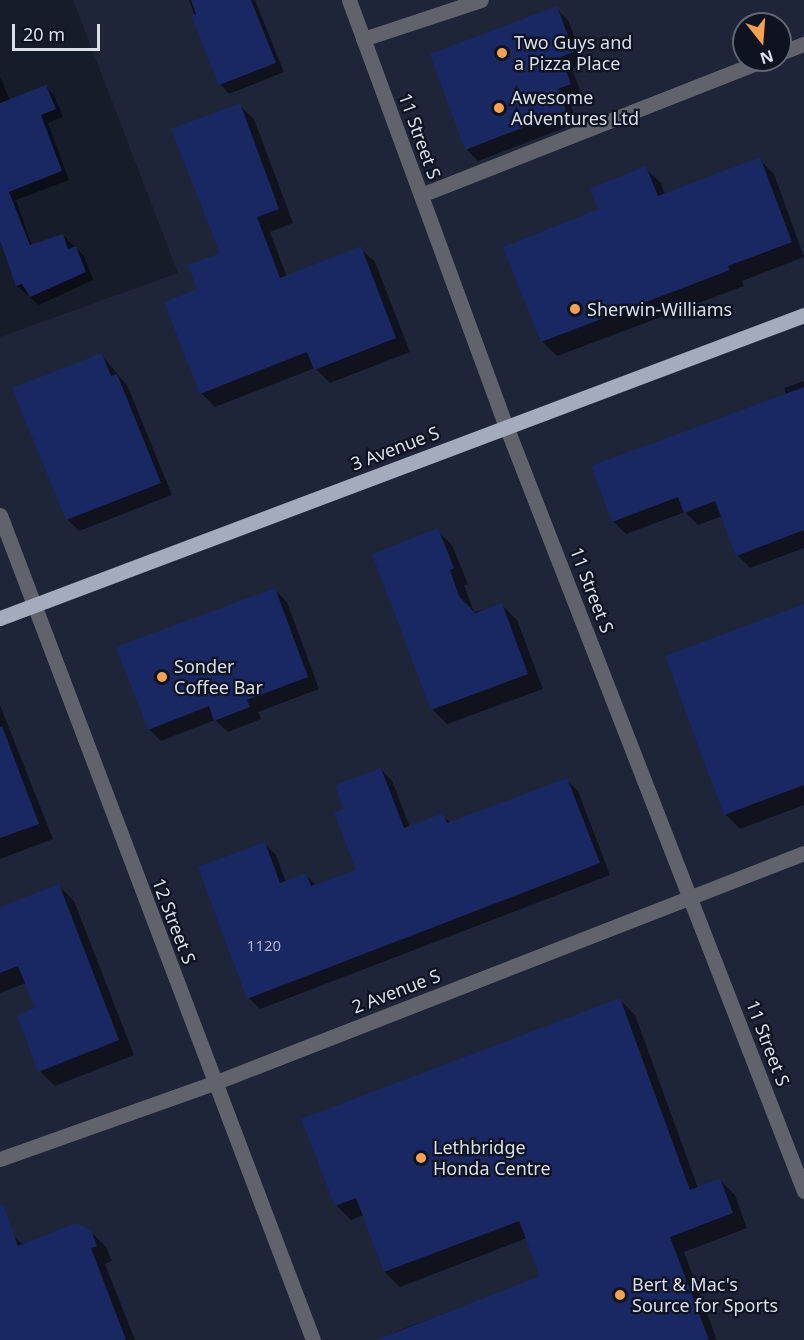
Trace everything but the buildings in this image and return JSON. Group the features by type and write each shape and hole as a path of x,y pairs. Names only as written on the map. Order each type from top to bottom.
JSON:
{"main road":[{"name":"3 Avenue S","path":"0,618 804,315"}],"street":[{"name":"11 Street S","path":"349,0 506,426 804,1191"},
{"path":"363,39 481,0"},
{"path":"421,195 733,72"},
{"name":"12 Street S","path":"0,515 313,1340"},
{"name":"2 Avenue S","path":"0,1159 214,1083 804,853"}],"shaded area":[{"path":"73,0 804,0 804,1340 0,1340 0,337 178,273"}],"place":[{"name":"Two Guys and a Pizza Place","path":"502,53"},
{"name":"Awesome Adventures Ltd","path":"499,108"},
{"name":"Sherwin-Williams","path":"575,309"},
{"name":"Sonder Coffee Bar","path":"162,677"},
{"name":"Lethbridge Honda Centre","path":"421,1158"},
{"name":"Bert & Mac's Source for Sports","path":"620,1295"}]}
